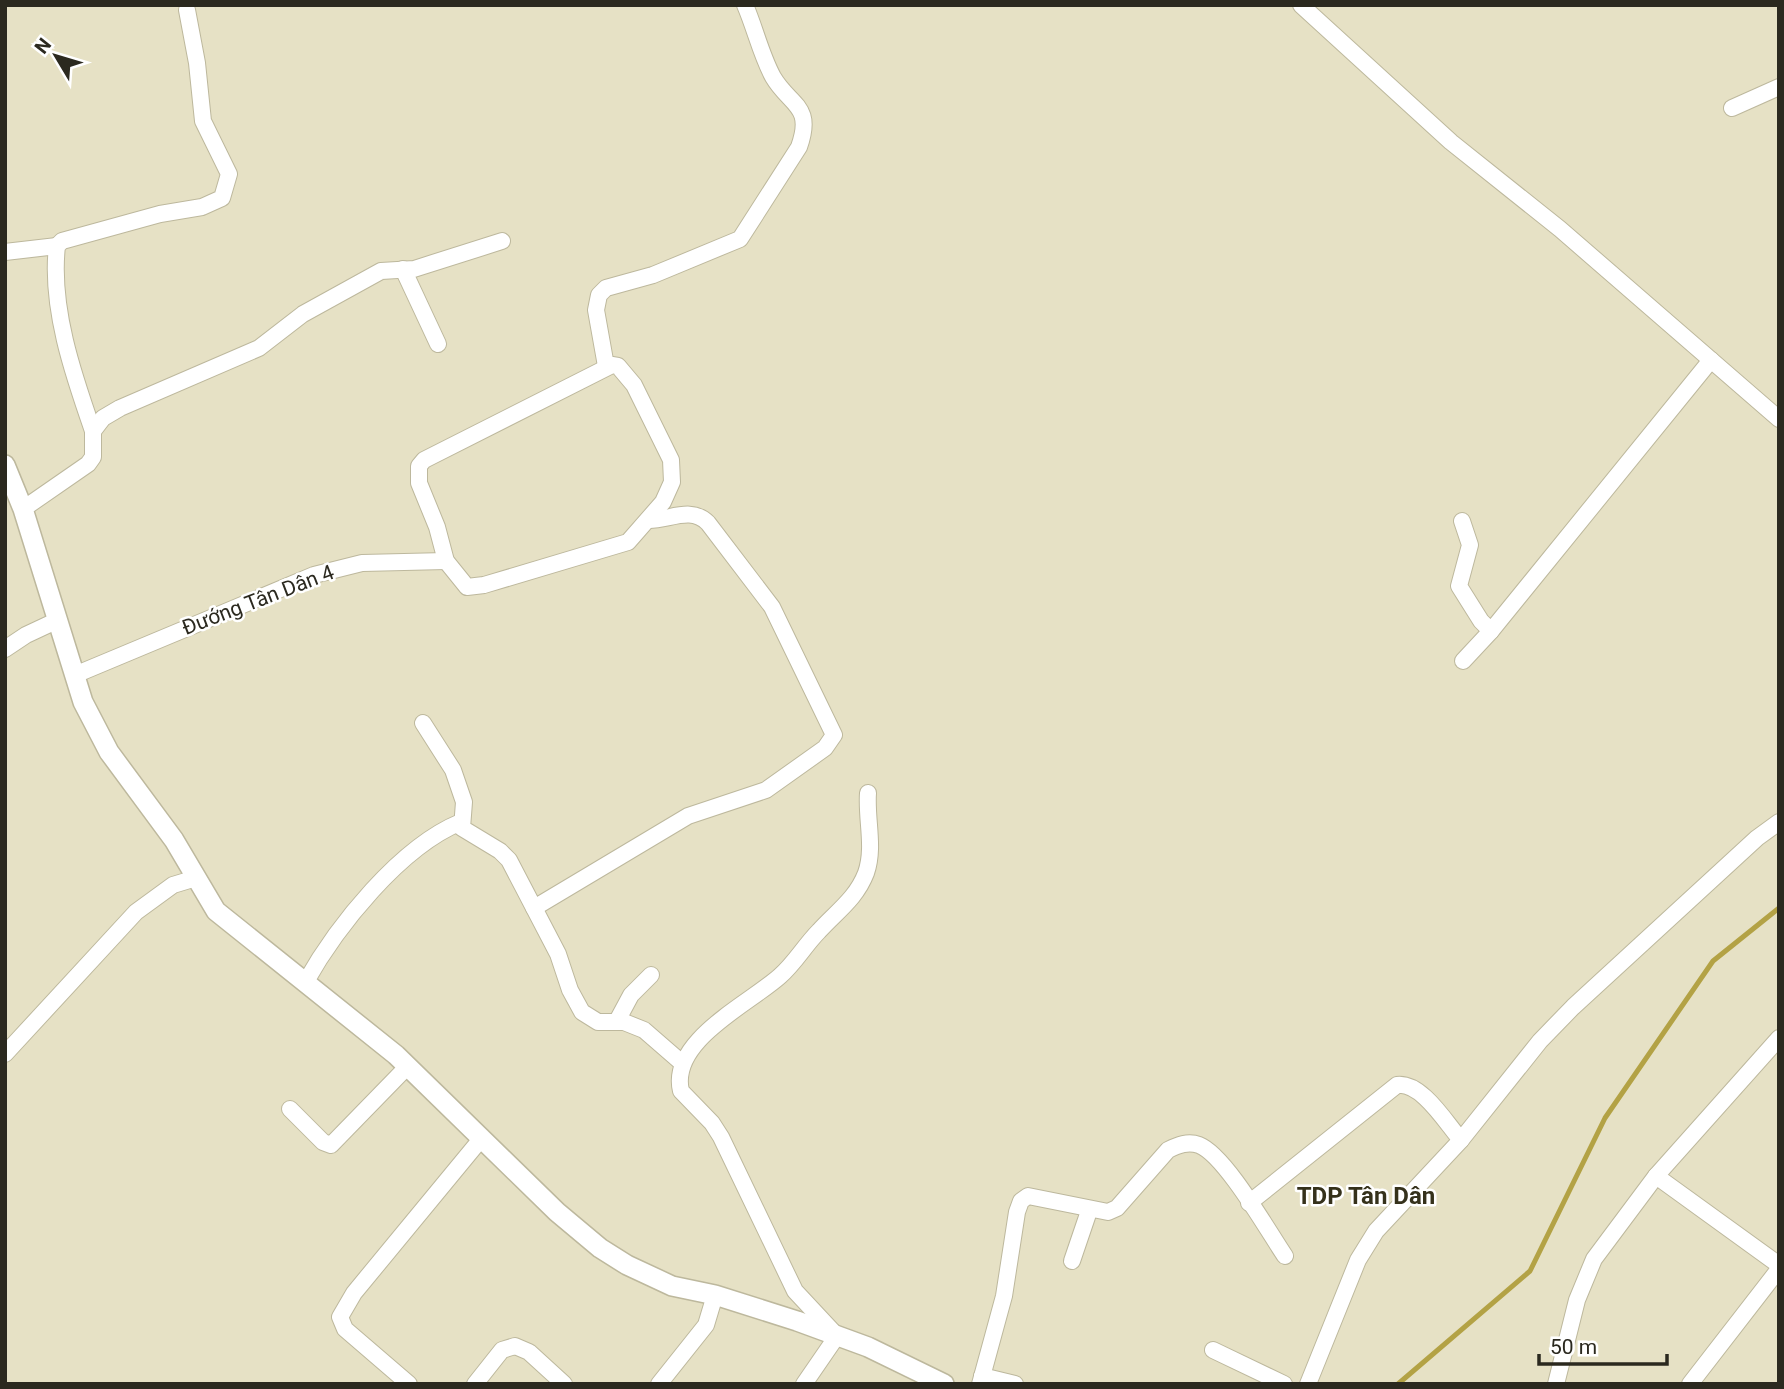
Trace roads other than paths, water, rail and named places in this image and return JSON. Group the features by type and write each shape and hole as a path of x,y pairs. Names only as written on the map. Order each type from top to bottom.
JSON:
{"street":[{"path":"606,366 596,310 599,295 606,288 653,275 740,239 799,147 804,133 800,107 774,78 745,5"},
{"path":"1301,5 1451,142 1560,229 1779,419"},
{"path":"5,252 57,246 62,241 170,211 202,207 222,198 229,174 202,121 197,63 187,10"},
{"path":"1732,107 1779,87"},
{"path":"93,431 103,418 120,408 259,348 303,314 381,271 414,269 502,241"},
{"path":"23,509 88,464 93,457 93,431 66,347 56,275 57,246"},
{"path":"403,269 438,344"},
{"path":"1463,661 1491,631 1711,360"},
{"path":"606,366 618,366 634,385 673,469 668,494 628,542 474,588 467,587 446,561 419,483 419,466 424,460 480,434 519,409 606,366"},
{"path":"5,465 23,509 77,674 83,702 96,730 174,841 207,898 225,919 396,1055 406,1068 481,1139 600,1248 663,1282 715,1295 868,1347 944,1384"},
{"path":"534,908 688,816 766,790 825,748 834,735 772,607 708,523 701,516 692,514 649,520"},
{"path":"1462,522 1470,545 1459,586 1481,621 1491,631"},
{"name":"Đướng Tân Dân 4","path":"77,674 314,575 362,563 446,561"},
{"path":"5,649 58,620"},
{"path":"423,723 453,769 464,802 461,822 471,835 491,845 509,860 558,954 569,990 582,1012 597,1022 617,1021 644,1030 682,1063"},
{"path":"837,1336 795,1291 721,1137 712,1123 681,1091 682,1063 723,1017 754,998 782,975 855,895 868,862 871,835 867,793"},
{"path":"305,983 334,935 372,892 429,840 461,822"},
{"path":"1308,1384 1364,1248 1461,1140 1540,1041 1573,1007 1779,822"},
{"path":"5,1054 136,912 173,886 196,878"},
{"path":"617,1021 631,995 651,975"},
{"path":"1556,1384 1577,1300 1594,1259 1656,1176 1779,1038"},
{"path":"290,1109 323,1142 331,1144 406,1068"},
{"path":"1249,1203 1397,1085 1404,1084 1422,1095 1461,1140"},
{"path":"409,1384 345,1329 340,1317 362,1282 481,1139"},
{"path":"1015,1384 981,1380 1004,1296 1014,1226 1021,1201 1031,1195 1089,1211 1108,1212 1117,1208 1168,1150 1190,1143 1199,1145 1220,1161 1285,1256"},
{"path":"1656,1176 1779,1267 1690,1384"},
{"path":"1072,1261 1089,1211"},
{"path":"659,1384 706,1325 715,1295"},
{"path":"804,1384 837,1336"},
{"path":"475,1384 502,1350 515,1346 529,1352 564,1384"},
{"path":"1213,1350 1284,1384"}],"waterway":[{"path":"1398,1384 1530,1271 1605,1118 1713,961 1779,908"}],"district":[{"name":"TDP Tân Dân","path":"1366,1196"}]}
